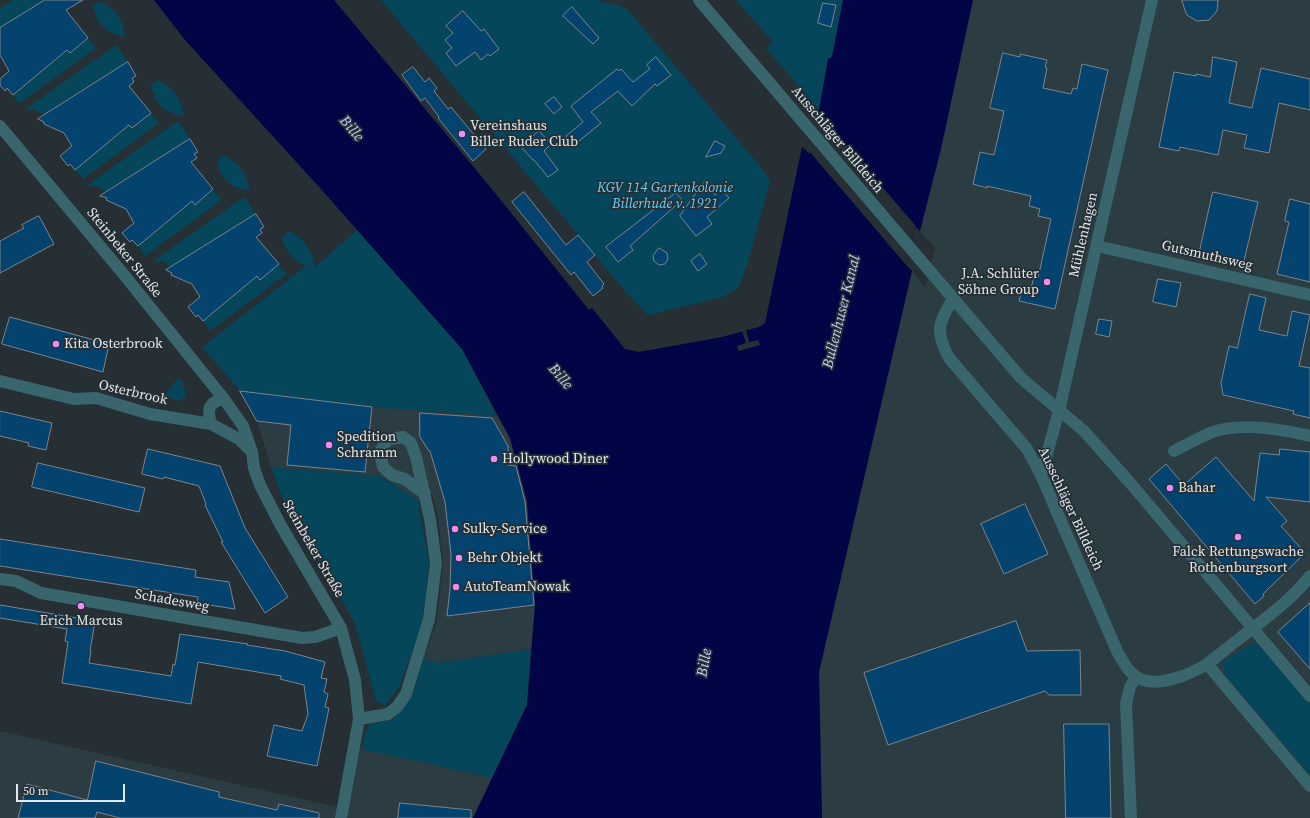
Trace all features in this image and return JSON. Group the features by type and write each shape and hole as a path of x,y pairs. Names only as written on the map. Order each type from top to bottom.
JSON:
{"street":[{"name":"Ausschläger Billdeich","path":"699,0 1021,378 1084,431 1132,485 1310,696"},
{"name":"Mühlenhagen","path":"1041,475 1059,411 1152,0"},
{"name":"Steinbeker Straße","path":"0,126 125,276 224,399 242,426 252,452 254,468 260,485 280,524 341,628 355,680 359,719 341,818"},
{"name":"Gutsmuthsweg","path":"1097,246 1310,295"},
{"name":"Ausschläger Billdeich","path":"953,299 944,314 940,325 939,335 943,346 949,358 1026,450 1041,475 1117,651 1124,665 1136,677"},
{"name":"Osterbrook","path":"0,381 74,399 96,398 150,414 211,424 239,439 252,452"},
{"path":"211,424 208,415 209,408 212,403 224,399"},
{"path":"1174,451 1211,433 1237,427 1270,429 1310,436"},
{"path":"359,719 388,714 397,707 406,694 429,619 436,563 425,494 412,443 403,437 390,438 384,444 380,453 382,467 392,475 404,479 425,494"},
{"path":"1131,818 1126,704 1130,687 1136,677 1152,682 1172,680 1206,664 1288,599 1310,576"},
{"name":"Schadesweg","path":"0,579 16,581 41,593 302,638 315,637 341,628"},
{"path":"1206,664 1310,786"}],"shaded area":[{"path":"973,0 1310,0 1310,818 822,818 819,672 912,271 925,288 935,248 920,231"},
{"path":"240,391 372,407 497,416 510,438 527,501 535,605 531,649 438,663 423,658 437,621 443,562 438,517 432,493 418,500 380,476 271,467 257,421"},
{"path":"0,731 342,808 354,746 492,778 473,818 0,818"}],"green space":[{"path":"12,0 45,0 0,28 0,8"},
{"name":"KGV 114 Gartenkolonie Billerhude v. 1921","path":"381,0 599,0 627,9 765,172 770,181 748,262 739,287 723,297 648,315 625,291"},
{"path":"736,0 843,0 832,57 828,59 819,110 766,48 773,42"},
{"path":"99,1 110,7 118,15 123,25 125,37 108,31 100,23 93,6"},
{"path":"88,38 96,48 19,104 13,95 67,50 70,53"},
{"path":"116,45 128,62 44,115 35,110 24,110"},
{"path":"158,80 168,86 176,94 181,104 184,116 166,110 158,102 151,85"},
{"path":"151,113 159,123 83,179 75,170 129,125 132,128"},
{"path":"178,121 190,139 105,192 98,186 86,186"},
{"path":"223,155 234,161 242,169 247,179 249,191 237,188 228,182 224,177 217,160"},
{"path":"213,190 222,200 145,256 138,246 192,201 195,205"},
{"path":"244,197 256,214 171,267 163,261 152,262"},
{"path":"357,230 462,349 497,416 372,407 240,391 202,347 306,266 293,258 286,248 282,237 289,231 299,237 307,245 312,255 315,267"},
{"path":"279,264 287,274 210,331 203,321 257,276 260,280"},
{"path":"178,378 183,382 186,396 180,401 164,396"},
{"path":"271,467 380,476 418,500 429,563 423,616 420,631 399,687 385,706 376,701 355,623 284,502"},
{"path":"1254,642 1263,648 1310,704 1310,775 1225,675 1222,662"},
{"path":"531,649 527,705 492,778 362,749 364,737 370,724 394,719 413,694 423,658 438,663"}],"water":[{"path":"154,0 334,0 487,183 589,310 592,308 625,349 639,352 722,337 759,327 765,323 802,147 810,154 828,59 832,57 843,0 973,0 941,149 920,231 915,226 907,266 912,271 819,672 822,818 473,818 527,705 535,605 527,501 510,438 462,349 321,189 185,40"}],"pier":[{"path":"817,111 915,225 907,266 809,151"},
{"path":"746,330 749,342 758,340 760,345 739,351 737,346 746,343 742,331"}],"building":[{"path":"45,0 83,0 66,10 88,38 70,53 67,50 13,95 7,88 5,91 0,85 0,79 9,71 0,55 0,28"},
{"path":"1182,0 1218,0 1217,11 1209,20 1197,21 1187,15"},
{"path":"823,3 836,5 831,27 818,23"},
{"path":"572,7 599,38 593,44 563,16"},
{"path":"463,11 481,31 484,29 499,49 490,56 488,54 481,60 475,52 456,66 446,53 452,48 445,40 453,33 446,26"},
{"path":"1003,53 1020,57 1020,54 1047,60 1043,88 1071,94 1073,88 1077,89 1082,64 1108,70 1055,309 1019,301 1023,286 1031,288 1034,277 1038,278 1051,219 1038,216 1040,209 1029,206 1031,196 973,184 980,152 994,155 1004,111 990,108"},
{"path":"656,57 671,75 657,86 655,84 632,106 618,91 591,112 601,123 574,145 566,136 583,122 571,106 617,69 619,71 621,69 633,82 650,69 647,65"},
{"path":"1213,57 1237,62 1229,103 1252,108 1261,68 1310,79 1310,110 1279,103 1269,153 1244,148 1247,135 1223,130 1218,155 1180,147 1179,151 1159,147 1174,72 1210,77"},
{"path":"128,62 136,76 132,78 134,82 129,86 151,113 132,128 129,125 75,170 70,164 68,166 60,156 72,146 64,133 44,124 44,122 38,119"},
{"path":"413,67 425,82 429,78 437,88 434,91 448,109 451,107 486,149 473,161 438,118 439,117 425,98 421,101 402,75"},
{"path":"554,97 562,107 554,114 545,104"},
{"path":"539,131 551,144 544,151 558,170 548,177 521,147"},
{"path":"190,139 198,152 194,154 197,158 191,162 213,189 195,205 192,201 138,246 132,240 130,242 122,233 134,223 126,209 106,200 107,198 100,196"},
{"path":"715,141 725,146 721,153 706,157"},
{"path":"705,181 715,195 721,189 729,198 707,217 712,224 696,236 680,216"},
{"path":"524,192 566,245 578,235 595,255 587,262 604,284 602,286 603,288 593,296 574,272 571,275 512,202"},
{"path":"1213,192 1258,202 1243,265 1199,255"},
{"path":"676,193 682,200 630,246 633,250 618,262 606,247"},
{"path":"1290,199 1310,204 1310,282 1277,274 1289,222 1285,221"},
{"path":"256,214 264,227 260,229 262,233 256,237 279,264 260,280 257,276 203,321 198,315 196,317 188,307 200,297 192,284 171,275 172,273 166,270"},
{"path":"39,216 54,244 0,273 0,241 24,228 22,225"},
{"path":"659,248 667,253 668,259 665,264 659,265 654,261 653,256"},
{"path":"700,254 707,264 698,271 691,261"},
{"path":"1158,279 1181,283 1176,307 1153,302"},
{"path":"1250,294 1266,298 1259,330 1287,336 1292,311 1310,315 1299,366 1310,368 1310,418 1293,414 1294,411 1223,395 1221,383 1229,346 1237,348"},
{"name":"Kita Osterbrook","path":"10,317 109,344 103,372 2,344"},
{"path":"1099,319 1112,321 1109,337 1096,334"},
{"name":"Spedition Schramm","path":"240,391 372,407 365,472 287,465 291,425 257,421"},
{"path":"0,411 52,423 46,450 28,446 29,443 0,436"},
{"path":"420,413 492,418 508,446 508,465 516,466 525,502 534,605 447,616 450,589 451,554 445,502 430,451 420,437"},
{"path":"148,449 220,466 245,528 288,597 265,613 221,542 223,542 205,505 206,504 199,486 164,477 163,479 142,474"},
{"path":"1280,449 1310,452 1310,502 1266,497 1287,521 1281,526 1305,553 1263,594 1264,596 1255,604 1149,479 1166,464 1184,485 1216,457 1254,501 1260,453 1279,455"},
{"path":"38,463 145,488 139,512 32,487"},
{"path":"1025,504 1048,554 1004,574 981,524"},
{"path":"0,539 196,570 195,577 229,582 235,609 197,603 198,597 0,566"},
{"path":"1310,603 1310,669 1278,632"},
{"path":"0,605 95,621 89,663 171,676 173,664 175,665 180,634 285,651 325,662 321,678 327,679 324,692 328,694 325,707 329,708 317,766 267,756 274,725 302,731 308,714 304,685 280,679 281,676 198,662 191,704 62,683 68,642 65,641 67,629 0,618"},
{"path":"1016,621 1027,651 1080,650 1081,695 1049,695 1045,691 888,745 864,673"},
{"path":"1064,724 1109,724 1111,818 1066,818"},
{"path":"96,761 219,792 219,797 277,810 279,804 319,813 319,818 120,818 97,812 95,818 18,818 27,784 87,800"},
{"path":"400,803 471,810 471,818 398,818"}],"place":[{"name":"Vereinshaus Biller Ruder Club","path":"462,134"},
{"name":"J.A. Schlüter Söhne Group","path":"1047,282"},
{"name":"Kita Osterbrook","path":"56,344"},
{"name":"Spedition Schramm","path":"329,445"},
{"name":"Hollywood Diner","path":"494,459"},
{"name":"Bahar","path":"1170,488"},
{"name":"Sulky-Service","path":"455,529"},
{"name":"Falck Rettungswache Rothenburgsort","path":"1238,537"},
{"name":"Behr Objekt","path":"459,558"},
{"name":"AutoTeamNowak","path":"456,587"},
{"name":"Erich Marcus","path":"81,606"}],"water label":[{"name":"Bille","path":"351,129"},
{"name":"Bullenhuser Kanal","path":"842,312"},
{"name":"Bille","path":"560,377"},
{"name":"Bille","path":"705,663"}]}
